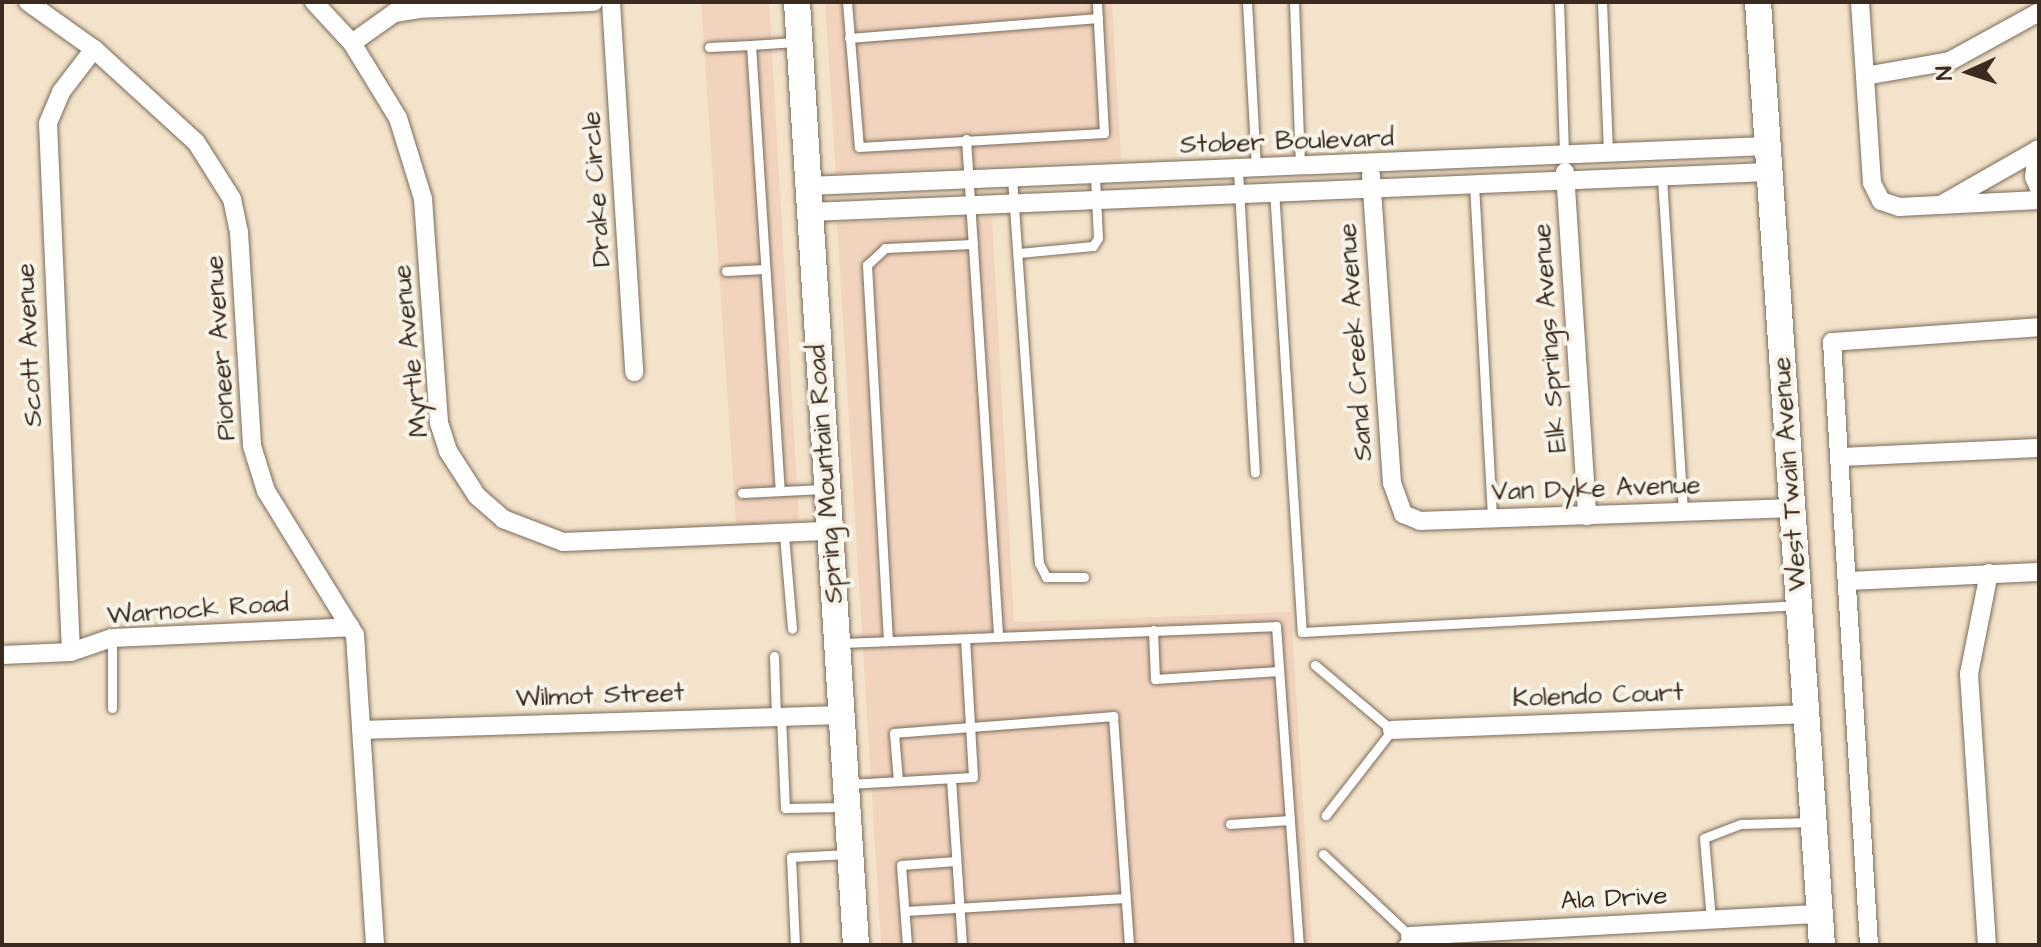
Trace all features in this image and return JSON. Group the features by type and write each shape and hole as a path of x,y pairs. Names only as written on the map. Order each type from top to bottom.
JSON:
{"main road":[{"name":"Spring Mountain Road","path":"797,2 856,945"},
{"name":"West Twain Avenue","path":"1758,2 1822,945"}],"street":[{"name":"Pioneer Avenue","path":"28,2 94,49 196,142 232,199 239,232 252,446 266,491 351,627 375,945"},
{"name":"Myrtle Avenue","path":"314,2 352,43 398,118 423,199 439,423 448,451 477,496 503,519 563,542 830,531"},
{"path":"352,43 394,13 418,9 594,2"},
{"name":"Drake Circle","path":"611,2 634,372"},
{"path":"1860,2 1875,194 1889,205 2039,200"},
{"path":"1865,76 1950,61 2039,12"},
{"name":"Scott Avenue","path":"71,652 48,123 61,92 94,49"},
{"path":"1941,205 2038,149"},
{"path":"2038,149 2034,177 2039,188"},
{"name":"Stober Boulevard","path":"809,199 969,180 1012,178 1564,157 1768,159"},
{"name":"Elk Springs Avenue","path":"1564,157 1587,516"},
{"name":"Stober Boulevard","path":"809,199 971,204 1372,186 1662,178 1768,159"},
{"name":"Sand Creek Avenue","path":"1370,164 1392,483 1403,514"},
{"path":"1869,945 1832,342 2039,327"},
{"path":"1839,457 2039,448"},
{"name":"Van Dyke Avenue","path":"1403,514 1420,521 1793,508"},
{"path":"1847,581 2039,572"},
{"path":"1987,945 1969,674 1989,573"},
{"name":"Warnock Road","path":"2,655 71,652 112,638 351,627"},
{"name":"Kolendo Court","path":"1392,730 1807,714"},
{"name":"Wilmot Street","path":"361,730 841,715"},
{"name":"Ala Drive","path":"1406,940 1820,914"}],"lane":[{"path":"847,2 859,147 1104,133 1097,2"},
{"path":"1247,2 1253,128 1240,193 1255,473"},
{"path":"1294,2 1300,167"},
{"path":"1559,2 1564,157"},
{"path":"1602,2 1608,156"},
{"path":"849,38 1098,18"},
{"path":"709,47 799,42"},
{"path":"751,45 780,491"},
{"path":"966,139 998,637"},
{"path":"1019,253 1093,246 1098,238 1095,176"},
{"path":"1012,178 1039,563 1046,577 1084,577"},
{"path":"1662,178 1683,512"},
{"path":"1474,184 1492,519"},
{"path":"1274,190 1302,632 1799,605"},
{"path":"888,641 867,265 885,248 973,244"},
{"path":"726,271 765,269"},
{"path":"742,493 827,488"},
{"path":"784,535 792,629"},
{"path":"837,643 1276,626 1299,945"},
{"path":"1153,630 1155,679 1279,671"},
{"path":"112,638 112,708"},
{"path":"774,656 785,808 898,781 973,777 965,639"},
{"path":"1315,665 1392,730 1326,815"},
{"path":"898,781 894,733 1113,716 1129,945"},
{"path":"951,779 962,945"},
{"path":"1230,824 1290,820"},
{"path":"1711,920 1704,838 1741,824 1814,822"},
{"path":"795,945 791,857 850,854"},
{"path":"1323,854 1406,940"},
{"path":"907,945 901,865 956,861"},
{"path":"905,911 1125,898"}],"shaded area":[{"path":"701,2 769,2 799,520 736,525"},
{"path":"825,2 1112,2 1121,160 836,173"},
{"path":"992,217 1014,622 1291,612 1312,945 881,945 837,223"}]}
